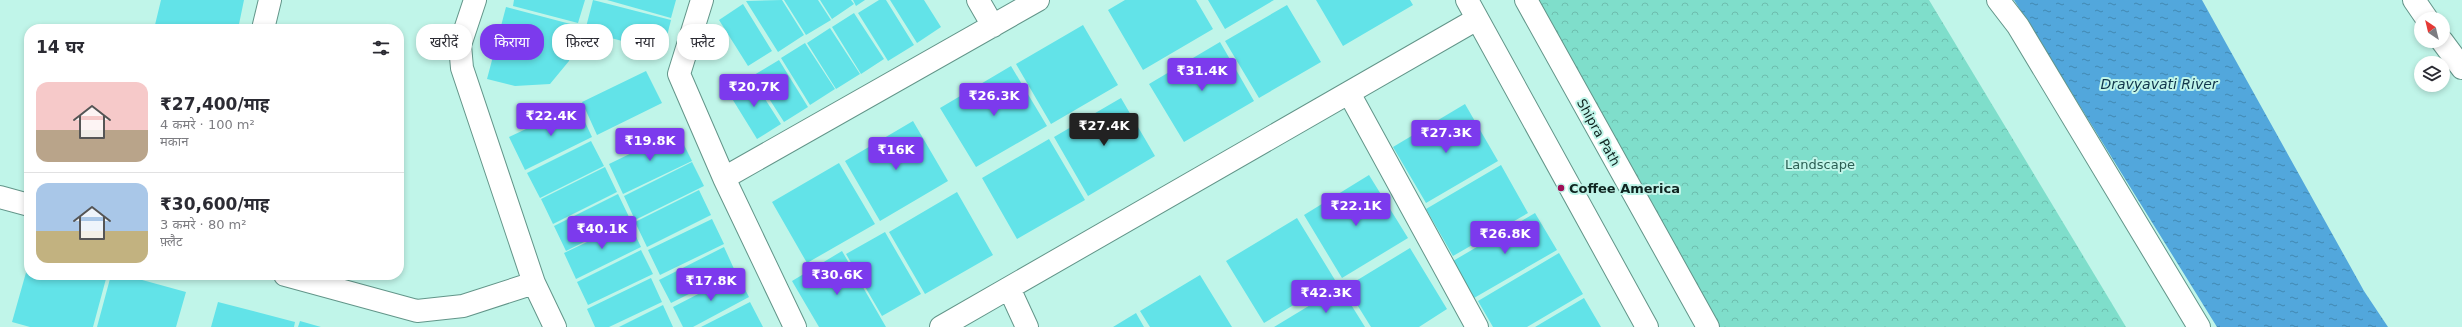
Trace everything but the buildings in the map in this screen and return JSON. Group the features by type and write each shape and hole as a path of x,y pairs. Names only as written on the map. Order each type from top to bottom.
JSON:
{"street":[{"path":"264,24 270,0"},
{"path":"475,0 460,45 462,68 534,283 555,327"},
{"path":"702,0 679,74 724,178 795,327"},
{"path":"978,0 993,26"},
{"path":"724,178 1038,0"},
{"path":"1467,0 1646,327"},
{"name":"Shipra Path","path":"1526,0 1708,327"},
{"path":"1998,0 2018,26 2199,327"},
{"path":"2414,0 2422,12"},
{"path":"941,327 1477,19"},
{"path":"2447,48 2462,68"},
{"path":"1349,93 1477,327"},
{"path":"0,197 24,204"},
{"path":"303,280 417,311 463,306 534,283"},
{"path":"1009,288 1027,327"}],"green space":[{"name":"Landscape","path":"1522,0 1929,0 2126,327 1703,327"}],"water":[{"name":"Dravyavati River","path":"2014,0 2202,0 2364,291 2388,327 2217,327"}],"place":[{"name":"Coffee America","path":"1561,188"}]}
